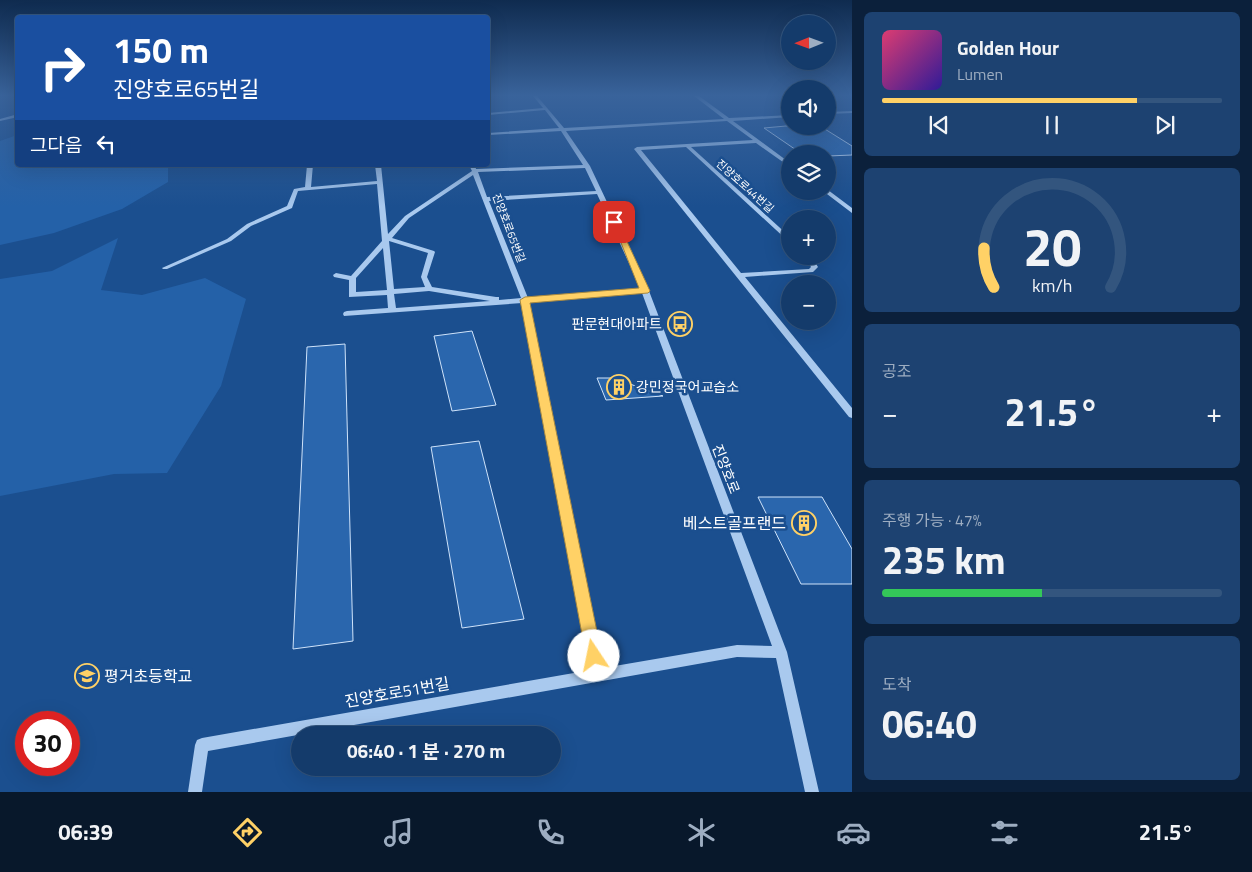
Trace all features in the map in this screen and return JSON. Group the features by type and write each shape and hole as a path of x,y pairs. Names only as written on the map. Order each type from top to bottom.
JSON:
{"street":[{"path":"490,134 507,133"},
{"name":"진양호로","path":"565,133 587,166 645,291 781,652 812,792"},
{"path":"747,133 781,158"},
{"path":"759,141 637,149 852,414"},
{"name":"진양호로44번길","path":"687,146 781,232"},
{"path":"506,301 466,293 429,290 352,294 353,278 386,238 407,217 474,168 587,166"},
{"path":"308,188 310,167"},
{"path":"378,167 392,292 392,310"},
{"name":"진양호로65번길","path":"474,168 525,300"},
{"path":"165,268 229,240 249,225 290,207 296,190 371,185 380,182"},
{"path":"485,199 600,192"},
{"path":"836,199 852,211"},
{"path":"843,204 852,203"},
{"path":"386,238 432,252 424,277 429,290"},
{"path":"739,275 811,272 815,267 814,265"},
{"path":"336,275 353,278"},
{"path":"347,314 645,291"},
{"path":"525,300 598,674"},
{"name":"진양호로51번길","path":"202,745 737,651 781,652"},
{"path":"196,792 202,745"}],"shaded area":[{"path":"15,136 15,167 168,167 168,182 122,209 54,233 0,245 0,141"},
{"path":"118,238 101,290 142,295 205,278 246,299 221,386 167,473 114,474 0,496 0,279 52,271"}],"building":[{"path":"771,133 781,133 781,135 834,135 852,146 852,155 836,156 836,145 789,145"},
{"path":"472,331 496,405 452,411 434,336"},
{"path":"345,344 353,641 293,649 307,347"},
{"name":"강민정국어교습소","path":"597,378 627,378 630,384 663,396 606,400"},
{"path":"479,441 524,619 462,628 431,447"},
{"name":"베스트골프랜드","path":"758,497 822,497 852,549 852,584 801,584"}],"place":[{"name":"판문현대아파트","path":"680,324"},
{"name":"강민정국어교습소","path":"619,387"},
{"name":"베스트골프랜드","path":"804,523"},
{"name":"평거초등학교","path":"87,676"}],"route":[{"path":"594,656 525,300 645,291 614,222"}]}
